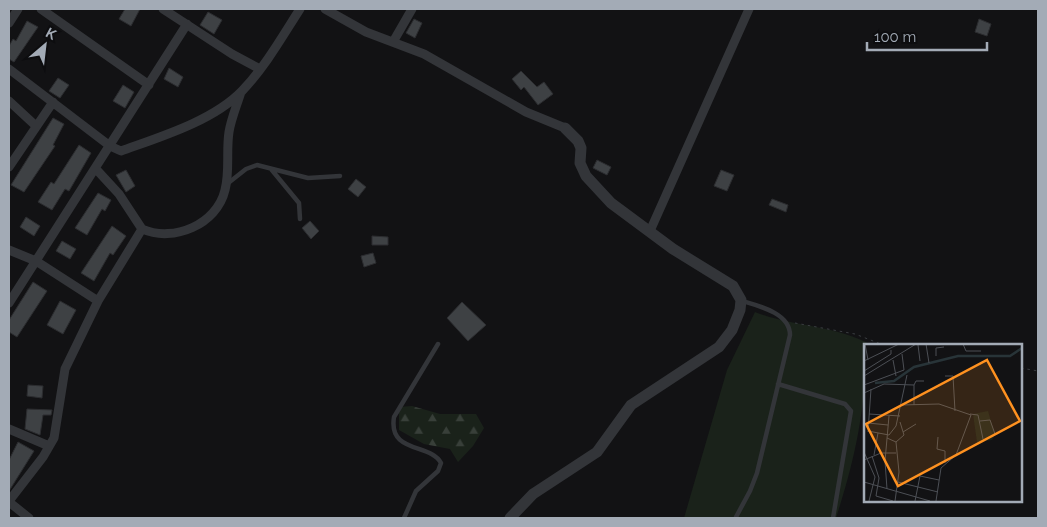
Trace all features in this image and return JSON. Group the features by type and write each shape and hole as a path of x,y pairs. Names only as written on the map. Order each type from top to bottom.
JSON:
{"street":[{"path":"9,23 18,9"},
{"path":"41,9 149,85"},
{"path":"163,9 232,54 260,69"},
{"path":"9,69 110,146 121,150 174,132 211,113 242,92 260,69 300,9"},
{"path":"325,9 366,32 424,54 526,112 565,128 578,141 581,148 580,163 586,176 621,212 673,249 733,286 741,300 736,320 719,347 631,405 597,452 533,494 510,518"},
{"path":"393,42 412,9"},
{"path":"650,231 749,9"},
{"path":"9,303 187,24"},
{"path":"96,169 119,194 142,229 172,234 198,224 220,202 227,184 229,132 242,92"},
{"path":"9,100 36,126"},
{"path":"9,167 53,102"},
{"path":"29,518 9,502 54,438 65,369 98,301 142,229"},
{"path":"9,250 36,262 98,301"},
{"path":"9,429 49,446"}],"lane":[{"path":"227,184 252,166 263,165 308,178 340,176"},
{"path":"270,168 296,199 300,207 300,219"},
{"path":"736,517 754,482 790,335 786,322 766,310 741,300"},
{"path":"404,518 416,491 438,471 441,463 435,456 408,446 401,440 394,427 394,416 438,344"},
{"path":"778,384 844,404 851,412 833,518"}],"path":[{"path":"786,322 855,334 881,344"},
{"path":"1022,368 1038,371"}],"green space":[{"path":"755,312 784,321 829,330 857,338 869,344 864,344 862,413 849,475 836,518 684,518 727,370"},
{"path":"412,406 440,414 476,414 484,428 473,446 458,462 450,449 424,444 399,430 399,407"}],"building":[{"path":"125,9 140,9 131,26 119,19"},
{"path":"208,12 222,20 214,34 200,25"},
{"path":"414,19 422,23 415,38 406,33"},
{"path":"979,19 991,24 987,36 975,32"},
{"path":"27,21 38,27 14,62 9,59 9,46 13,39 16,41"},
{"path":"169,68 183,77 178,87 164,79"},
{"path":"521,71 537,87 544,82 553,94 538,105 524,87 521,90 512,79"},
{"path":"58,78 69,85 60,98 49,91"},
{"path":"123,85 134,92 125,108 113,101"},
{"path":"53,118 64,124 53,145 55,146 24,192 11,185"},
{"path":"79,145 91,153 69,191 65,189 52,210 38,202 51,182 54,184"},
{"path":"597,160 611,167 607,175 593,168"},
{"path":"126,170 135,186 126,192 116,175"},
{"path":"721,170 734,175 727,191 714,186"},
{"path":"356,179 366,187 358,197 348,189"},
{"path":"98,193 111,200 105,211 102,209 87,235 75,228"},
{"path":"772,199 788,205 786,212 769,205"},
{"path":"26,217 40,226 34,236 20,227"},
{"path":"310,221 319,231 311,239 302,228"},
{"path":"112,226 126,236 113,255 110,253 94,281 81,273"},
{"path":"372,236 388,237 388,245 372,245"},
{"path":"62,241 76,249 70,259 56,251"},
{"path":"373,253 376,263 364,267 361,256"},
{"path":"33,282 47,291 17,337 9,332 9,320"},
{"path":"60,301 76,310 63,334 47,325"},
{"path":"462,302 486,325 468,341 447,318"},
{"path":"28,385 43,386 42,398 27,396"},
{"path":"27,409 52,410 51,415 43,415 40,435 25,429"},
{"path":"18,442 34,451 9,491 9,460"}]}
